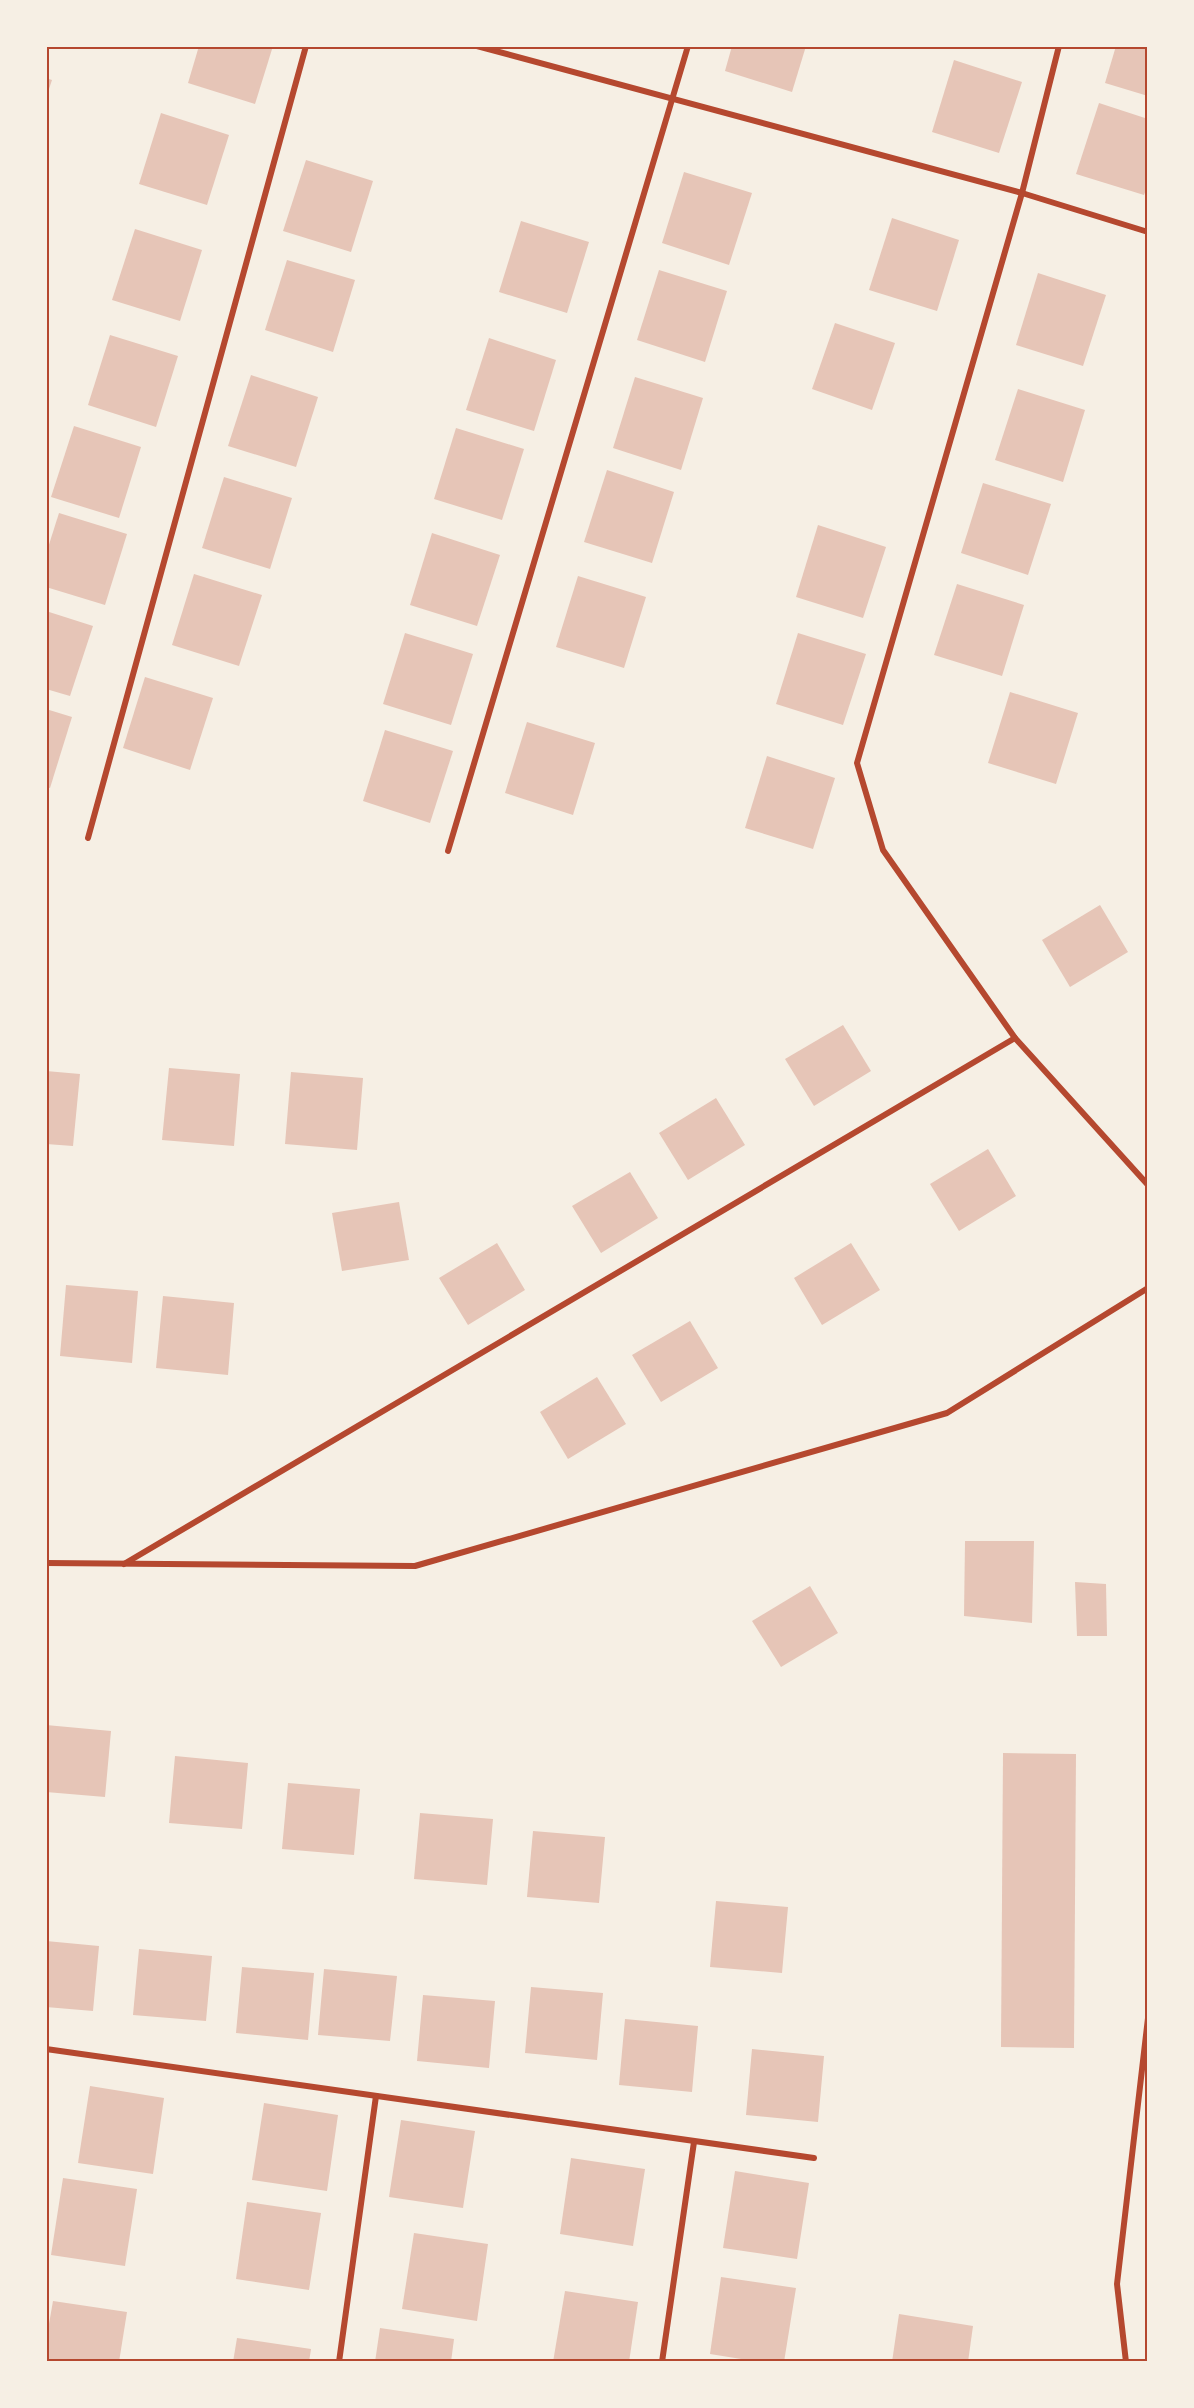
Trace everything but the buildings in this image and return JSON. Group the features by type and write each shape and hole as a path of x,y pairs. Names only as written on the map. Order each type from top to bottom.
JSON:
{"street":[{"path":"88,838 306,46"},
{"path":"477,46 1022,193 1148,232"},
{"path":"448,851 688,46"},
{"path":"1059,46 1022,193 857,763 883,850 1015,1038 1148,1185"},
{"path":"124,1564 1015,1038"},
{"path":"46,1563 415,1566 947,1413 1148,1288"},
{"path":"1126,2361 1116,2284 1148,2018"},
{"path":"46,2049 814,2158"},
{"path":"339,2361 376,2096"},
{"path":"662,2361 694,2142"}]}
